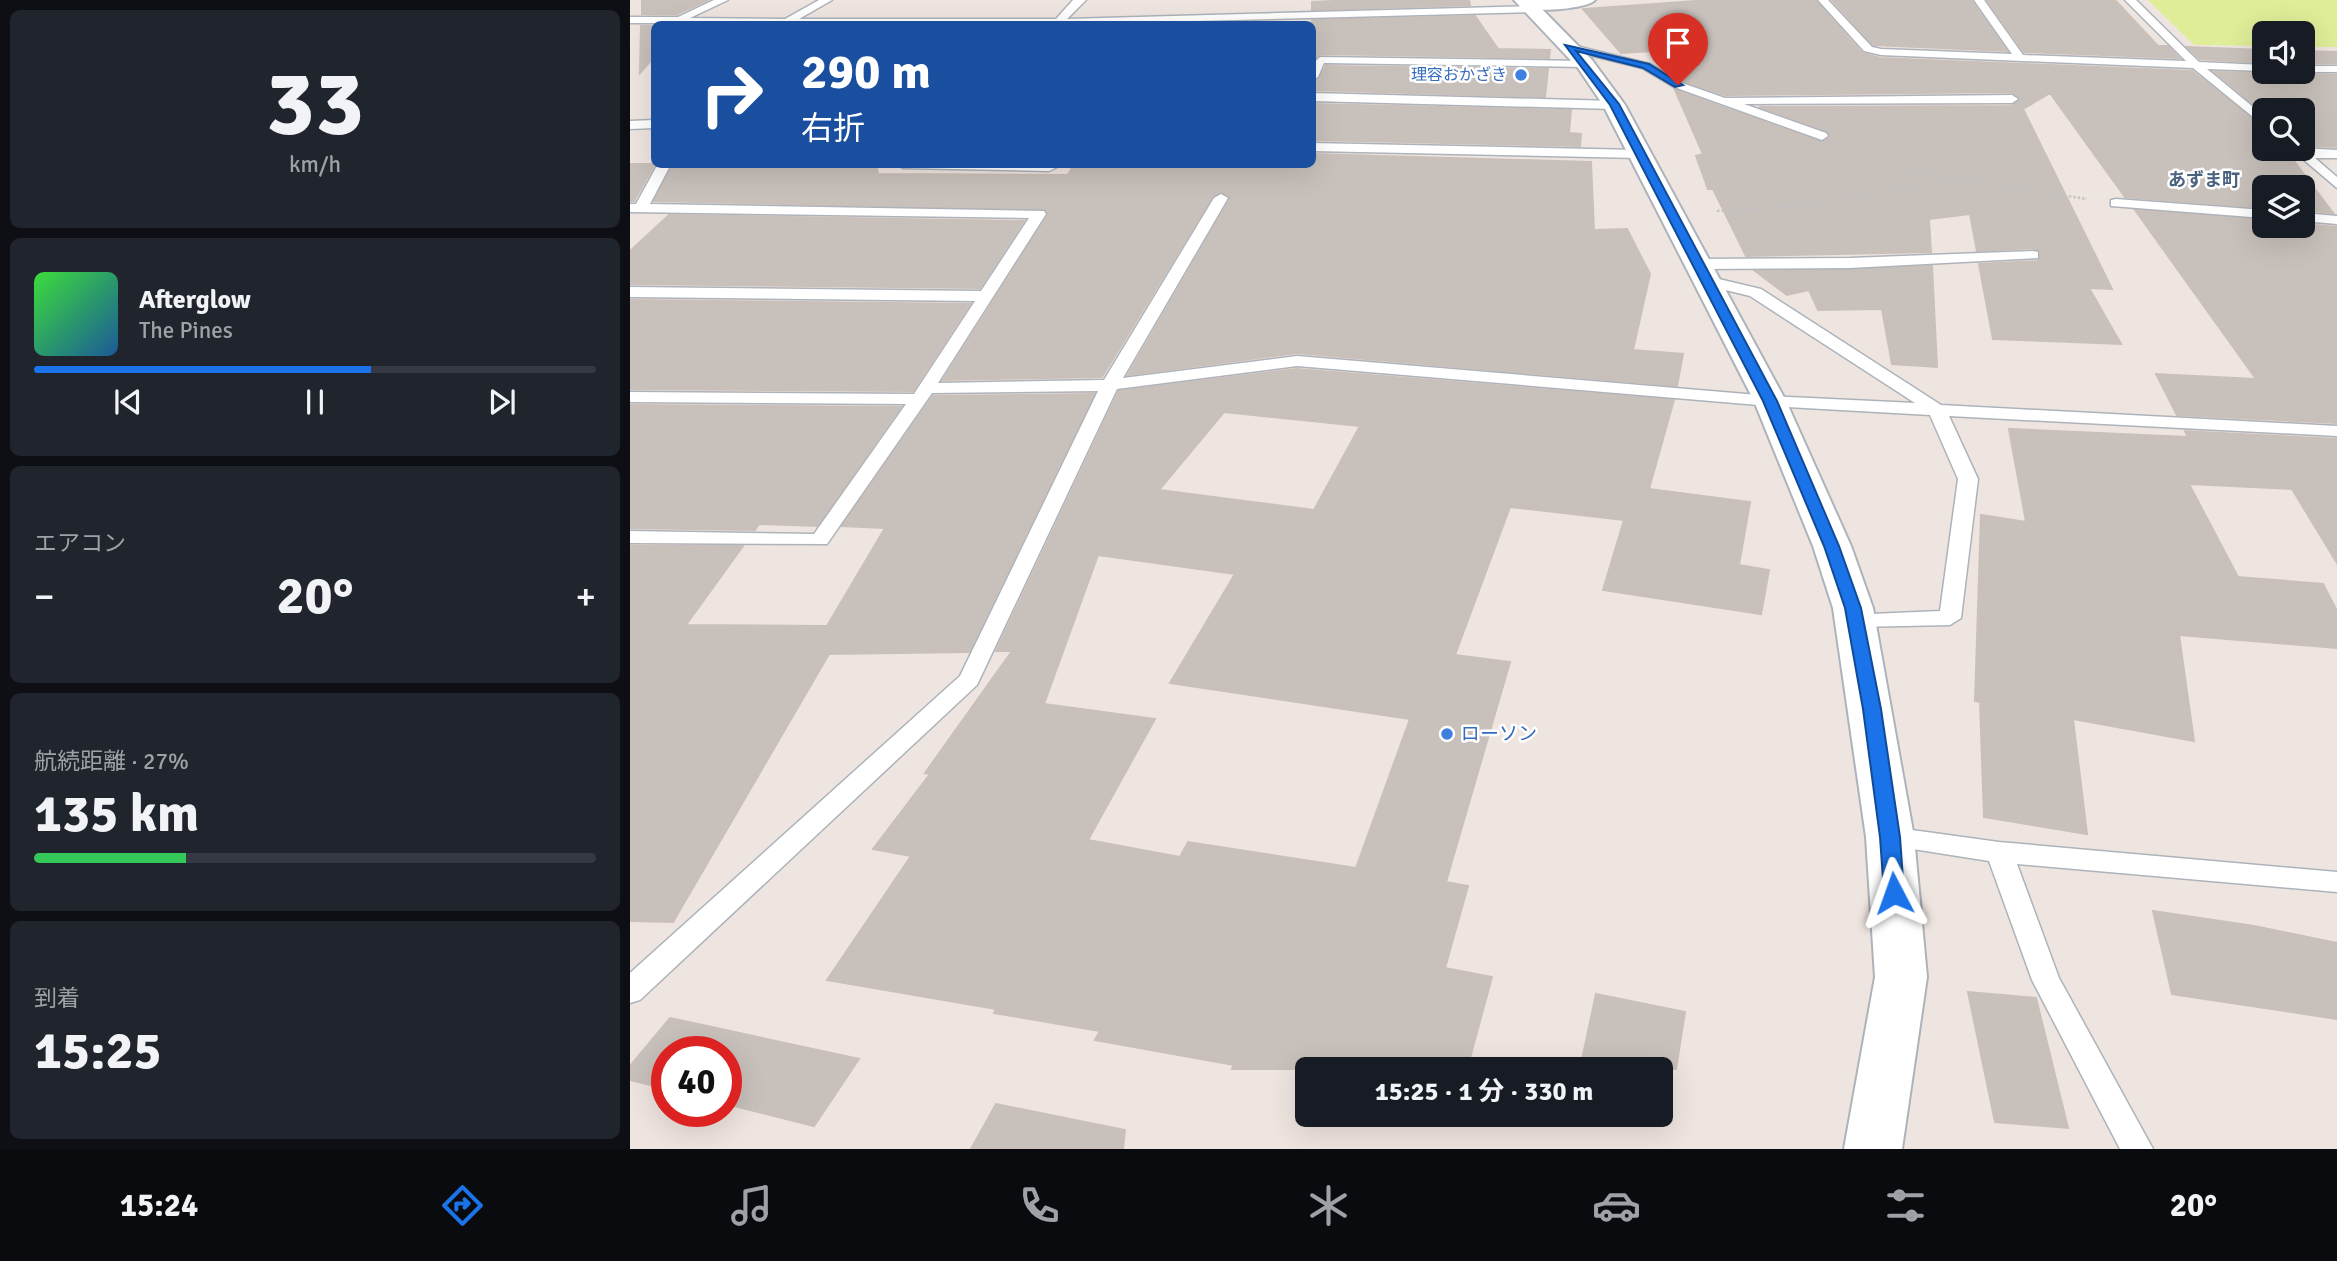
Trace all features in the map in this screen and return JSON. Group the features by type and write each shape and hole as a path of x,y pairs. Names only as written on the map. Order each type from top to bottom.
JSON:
{"street":[{"path":"1529,5 1587,0"},
{"path":"1529,5 1576,56 1614,104 1770,401 1832,546 1855,620 1890,837 1901,977 1873,1149"}],"lane":[{"path":"630,20 674,21 723,0"},
{"path":"786,21 827,0"},
{"path":"1060,21 1075,2 1081,0"},
{"path":"1823,0 1868,49 1881,52 2252,68"},
{"path":"1979,0 2020,58"},
{"path":"2130,0 2197,66 2252,112"},
{"path":"1060,21 1168,21 1529,5"},
{"path":"1316,68 1320,60 1576,56 1646,66 1678,85 1822,136"},
{"path":"2315,69 2337,69"},
{"path":"1316,97 1614,104"},
{"path":"1727,102 2012,99"},
{"path":"630,125 651,124"},
{"path":"1316,147 1638,154"},
{"path":"2315,152 2337,154"},
{"path":"2312,161 2337,184"},
{"path":"636,208 662,168"},
{"path":"630,991 969,680 1110,385 1221,198"},
{"path":"2116,203 2252,213"},
{"path":"630,537 820,540 923,394 1039,214 636,208"},
{"path":"2315,218 2337,220"},
{"path":"1701,272 2033,255"},
{"path":"1701,272 1755,292 1815,328 1937,410 1968,479 1950,618 1855,620"},
{"path":"630,292 985,296"},
{"path":"630,397 923,394 1110,385 1297,361 1770,401 2337,431"},
{"path":"1890,837 2000,852 2337,882"},
{"path":"2000,852 2046,980 2137,1149"}],"path":[{"path":"1903,169 2116,203"},
{"path":"1717,211 1794,206 1840,196 1954,179"}],"green space":[{"path":"2148,0 2337,0 2337,47 2315,47 2315,21 2252,21 2252,46 2194,45"}],"building":[{"path":"642,0 708,0 677,14 642,14"},
{"path":"1469,0 1470,5 1312,10 1312,2"},
{"path":"1710,0 1815,0 1862,53 1880,58 2192,71 2252,118 2252,161 2294,161 2304,175 2252,175 2252,207 2125,197 2050,93 2023,109 2112,289 2089,288 2121,344 1993,339 1979,264 2038,261 2041,252 2033,248 1977,251 1970,214 1929,219 1931,252 1746,256 1713,189 1708,189 1696,156 1703,154 1675,90 1821,142 1831,137 1827,131 1759,107 2012,106 2020,98 2012,92 1725,95 1683,81 1663,69 1653,51 1621,53 1583,9"},
{"path":"1832,0 1971,0 2007,51 1873,45"},
{"path":"1987,0 2115,0 2158,46 2168,46 2179,58 2024,52"},
{"path":"1475,16 1498,49 1550,50 1549,58 1320,54 1316,57 1316,21 1312,20"},
{"path":"641,26 651,26 651,60 640,73"},
{"path":"2187,47 2252,50 2252,62 2200,59"},
{"path":"2315,51 2337,52 2337,63 2315,63"},
{"path":"1326,66 1548,69 1545,97 1316,90 1316,80"},
{"path":"2215,72 2252,73 2252,84 2315,84 2315,74 2337,75 2337,147 2315,146 2315,98 2252,98 2252,103"},
{"path":"1316,104 1571,110 1569,133 1581,134 1580,146 1316,140"},
{"path":"1316,154 1591,162 1594,230 1627,229 1650,274 1633,350 1683,354 1677,386 1297,353 1128,375 1230,199 1222,192 1212,197 1102,377 943,380 1048,215 1046,210 654,201 671,168 877,168 878,174 1068,175 1072,168 1316,168"},
{"path":"630,164 651,164 653,168 634,201 630,201"},
{"path":"2315,189 2333,213 2315,211"},
{"path":"2135,210 2252,219 2252,238 2315,238 2315,225 2337,227 2337,423 2177,415 2156,374 2256,379"},
{"path":"669,215 1024,221 980,288 630,284 630,251"},
{"path":"1932,266 1937,367 1892,364 1882,309 1818,310 1809,290 1787,295 1755,271"},
{"path":"630,300 970,304 913,391 630,389"},
{"path":"1297,369 1674,400 1649,489 1750,502 1739,565 1769,570 1761,614 1603,590 1624,520 1510,507 1455,655 1510,662 1446,882 1468,886 1445,968 1492,977 1470,1057 1295,1057 1295,1069 1232,1069 1234,1065 1095,1040 1100,1031 994,1013 996,1009 827,980 911,856 873,849 930,774 925,773 1012,651 996,651 1119,391","holes":["1224,412 1360,426 1314,510 1159,490","1098,555 1235,574 1170,683 1410,719 1356,868 1188,842 1180,857 1088,840 1155,719 1044,704"]},
{"path":"1094,394 969,652 829,654 673,922 630,921 630,546 743,546 686,625 827,626 885,528 842,526 933,396"},
{"path":"630,405 901,407 817,526 759,524 755,530 630,528"},
{"path":"2009,429 2188,437 2185,431 2337,439 2337,563 2292,489 2189,484 2238,577 2323,584 2337,611 2337,648 2179,635 2194,741 2073,719 2087,834 1984,817 1980,702 1975,701 1981,515 2026,522"},
{"path":"2153,911 2254,926 2337,943 2337,1019 2172,994"},
{"path":"1968,992 2036,998 2068,1128 1995,1122"},
{"path":"1596,994 1685,1012 1676,1069 1673,1069 1673,1057 1583,1057"},
{"path":"670,1018 859,1059 814,1126 742,1108 742,1036 655,1036"},
{"path":"651,1041 651,1085 630,1080 630,1066"},
{"path":"996,1104 1125,1130 1123,1149 971,1149"}],"place":[{"name":"理容おかざき","path":"1521,75"},
{"name":"ローソン","path":"1447,734"}],"district":[{"name":"あずま町","path":"2204,180"}],"route":[{"path":"1678,85 1646,66 1568,47 1585,64 1614,104 1770,401 1832,546 1853,608 1872,709 1890,837 1894,893"}]}
